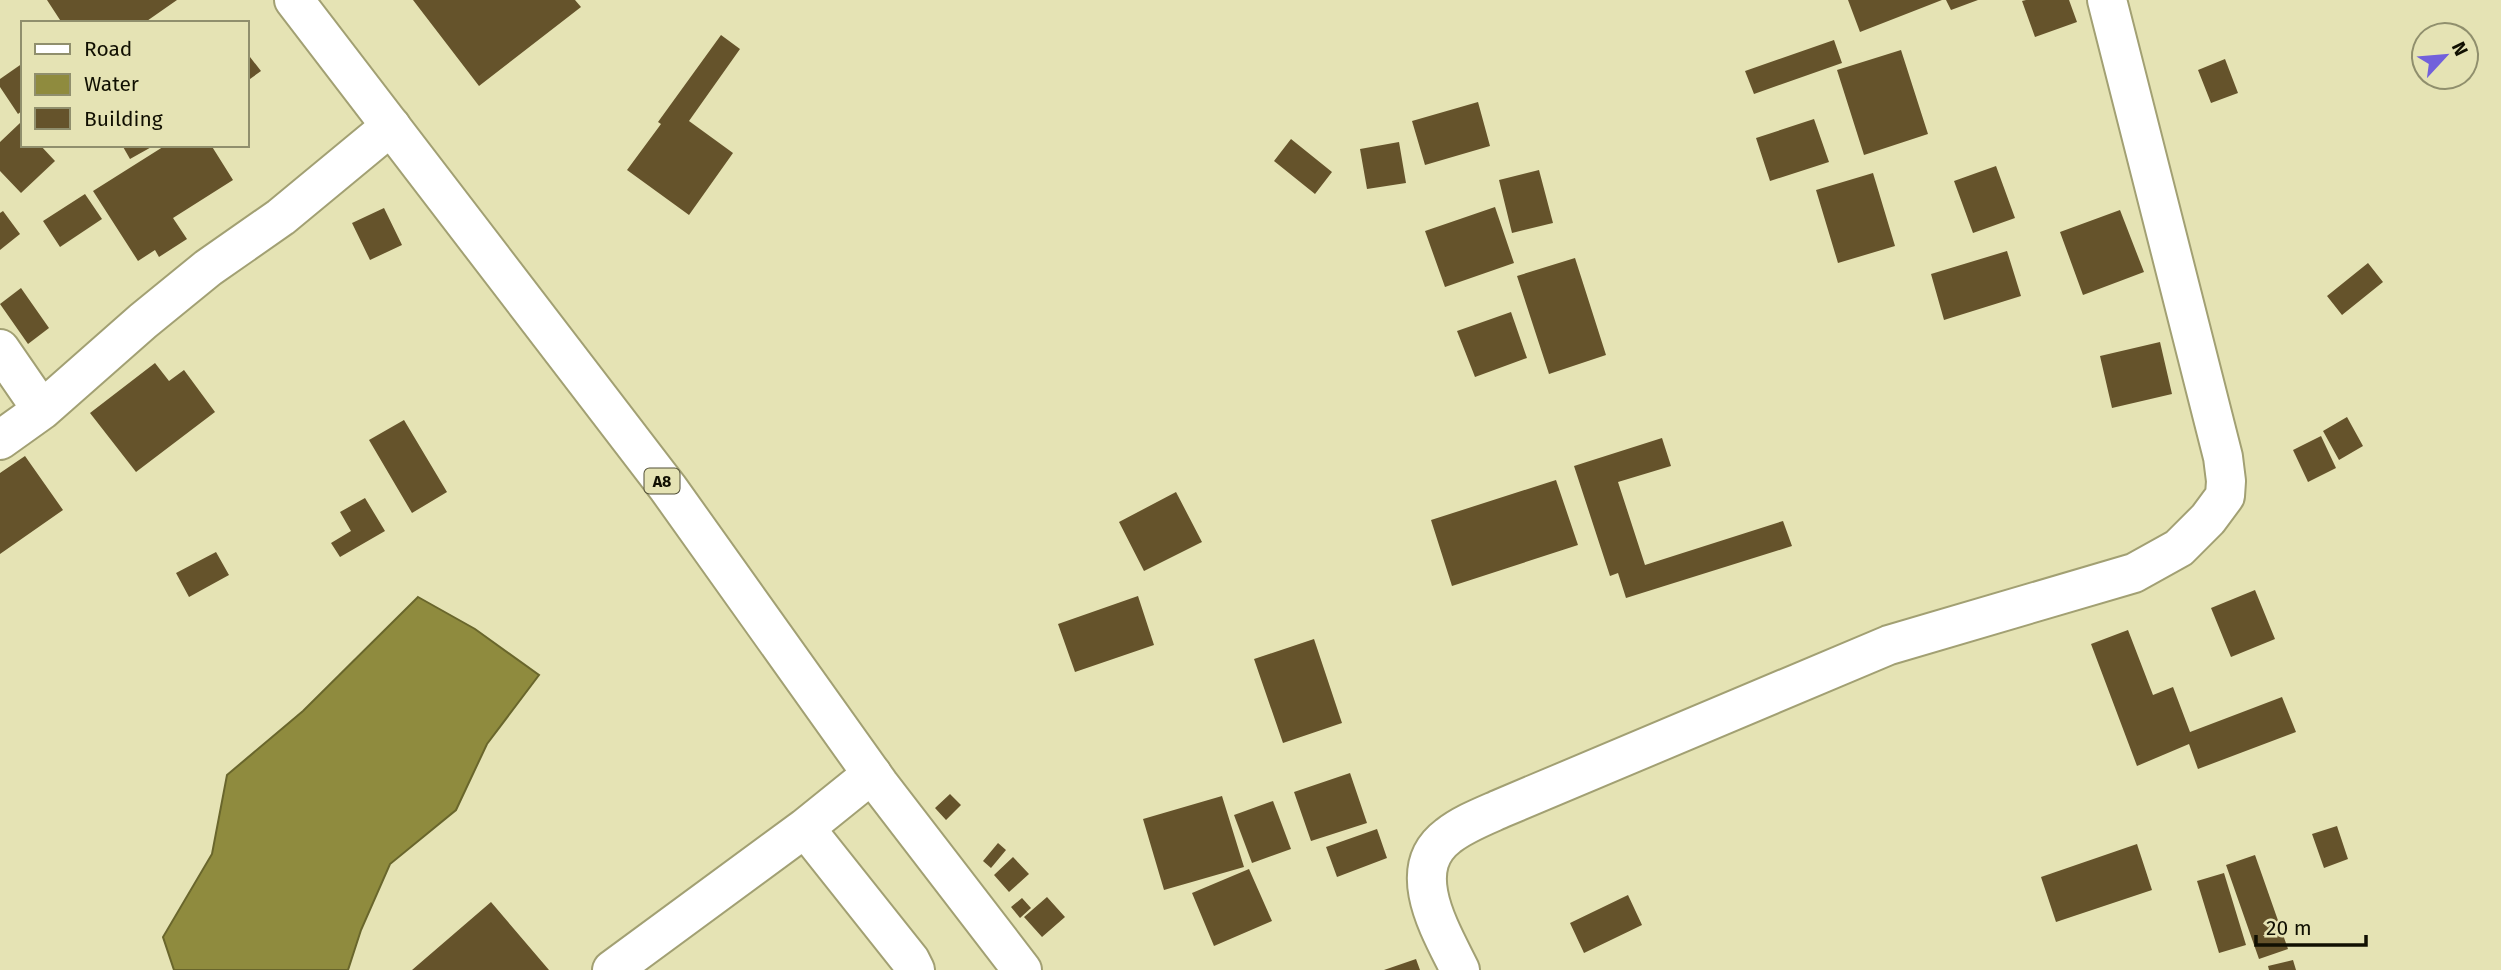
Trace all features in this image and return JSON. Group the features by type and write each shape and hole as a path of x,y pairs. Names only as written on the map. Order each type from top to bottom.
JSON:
{"street":[{"name":"A8","path":"294,0 668,488 872,774 1022,970"},
{"path":"1460,970 1433,911 1425,876 1432,852 1447,836 1502,808 1889,645 2134,573 2179,548 2208,519 2225,496 2223,457 2107,0"},
{"path":"0,440 41,410 208,268 281,217 391,126"},
{"path":"0,349 41,410"},
{"path":"612,970 805,828 872,774"},
{"path":"805,828 910,960 915,970"}],"water":[{"path":"418,597 475,629 539,675 487,744 456,810 390,864 361,930 348,970 174,970 163,937 212,854 227,775 303,711"}],"building":[{"path":"47,0 177,0 147,21 61,21"},
{"path":"413,0 575,0 581,7 479,86"},
{"path":"1848,0 1942,0 1860,32"},
{"path":"1946,0 1978,0 1951,10"},
{"path":"2069,0 2077,22 2035,37 2022,1"},
{"path":"721,35 740,49 689,121 733,153 689,215 627,170"},
{"path":"1834,40 1842,63 1754,94 1745,71"},
{"path":"1901,50 1928,134 1864,155 1837,70"},
{"path":"250,57 261,71 250,79 248,76"},
{"path":"2225,59 2238,93 2211,103 2198,70"},
{"path":"21,64 21,112 18,114 0,87 0,79"},
{"path":"1478,102 1490,146 1425,165 1412,121"},
{"path":"1814,119 1829,162 1770,181 1756,138"},
{"path":"20,123 21,147 42,147 55,161 21,193 0,171 0,142"},
{"path":"1291,139 1332,172 1315,194 1274,161"},
{"path":"1399,142 1406,183 1367,189 1360,149"},
{"path":"123,147 151,147 130,159"},
{"path":"163,147 212,147 233,180 173,218 187,239 159,257 155,250 138,261 93,191"},
{"path":"1996,166 2015,218 1973,233 1954,181"},
{"path":"1539,170 1553,223 1512,233 1499,180"},
{"path":"1873,173 1895,246 1838,263 1816,190"},
{"path":"85,194 102,219 60,247 43,221"},
{"path":"1495,207 1514,263 1445,287 1425,231"},
{"path":"384,208 402,245 370,260 352,223"},
{"path":"2120,210 2144,272 2083,295 2060,232"},
{"path":"3,211 20,234 0,250 0,213"},
{"path":"2007,251 2021,296 1944,320 1931,274"},
{"path":"1575,258 1606,355 1549,374 1517,276"},
{"path":"2368,263 2383,282 2342,315 2327,296"},
{"path":"21,288 49,328 28,344 0,304"},
{"path":"1511,312 1527,358 1475,377 1457,331"},
{"path":"2160,342 2172,394 2112,408 2100,356"},
{"path":"155,363 169,381 184,370 215,412 136,472 90,413"},
{"path":"2347,417 2363,446 2339,460 2323,431"},
{"path":"404,420 447,492 412,513 369,440"},
{"path":"2321,436 2336,468 2308,482 2293,450"},
{"path":"1662,438 1671,466 1618,482 1645,565 1783,521 1792,546 1626,598 1618,573 1610,576 1574,466"},
{"path":"25,456 63,510 0,554 0,473"},
{"path":"1556,480 1578,545 1452,586 1431,520"},
{"path":"1176,492 1202,542 1144,571 1119,522"},
{"path":"365,498 385,531 340,557 331,543 351,531 340,512"},
{"path":"216,552 229,575 189,597 176,573"},
{"path":"2255,590 2275,639 2231,657 2211,608"},
{"path":"1138,596 1154,645 1075,672 1058,624"},
{"path":"2128,630 2153,695 2173,687 2190,732 2282,697 2296,732 2198,769 2189,744 2137,766 2091,644"},
{"path":"1314,639 1342,723 1283,743 1254,659"},
{"path":"1350,773 1367,823 1311,841 1294,792"},
{"path":"950,794 961,805 946,820 935,808"},
{"path":"1222,796 1244,867 1164,890 1143,819"},
{"path":"1273,801 1291,849 1252,863 1234,815"},
{"path":"2337,826 2348,859 2324,868 2312,834"},
{"path":"1377,829 1387,858 1337,877 1326,847"},
{"path":"998,843 1006,850 991,868 983,861"},
{"path":"2137,844 2152,890 2056,922 2041,877"},
{"path":"2255,855 2288,949 2259,959 2226,865"},
{"path":"1013,857 1029,874 1009,892 994,875"},
{"path":"1249,869 1272,921 1214,946 1192,893"},
{"path":"2224,873 2246,945 2219,953 2197,881"},
{"path":"1628,895 1642,925 1584,953 1570,923"},
{"path":"1047,897 1065,917 1042,937 1024,917"},
{"path":"1022,898 1031,908 1020,918 1011,907"},
{"path":"491,902 549,970 412,970"},
{"path":"1416,959 1420,970 1384,970"},
{"path":"2293,960 2296,970 2269,970 2268,966"}]}
